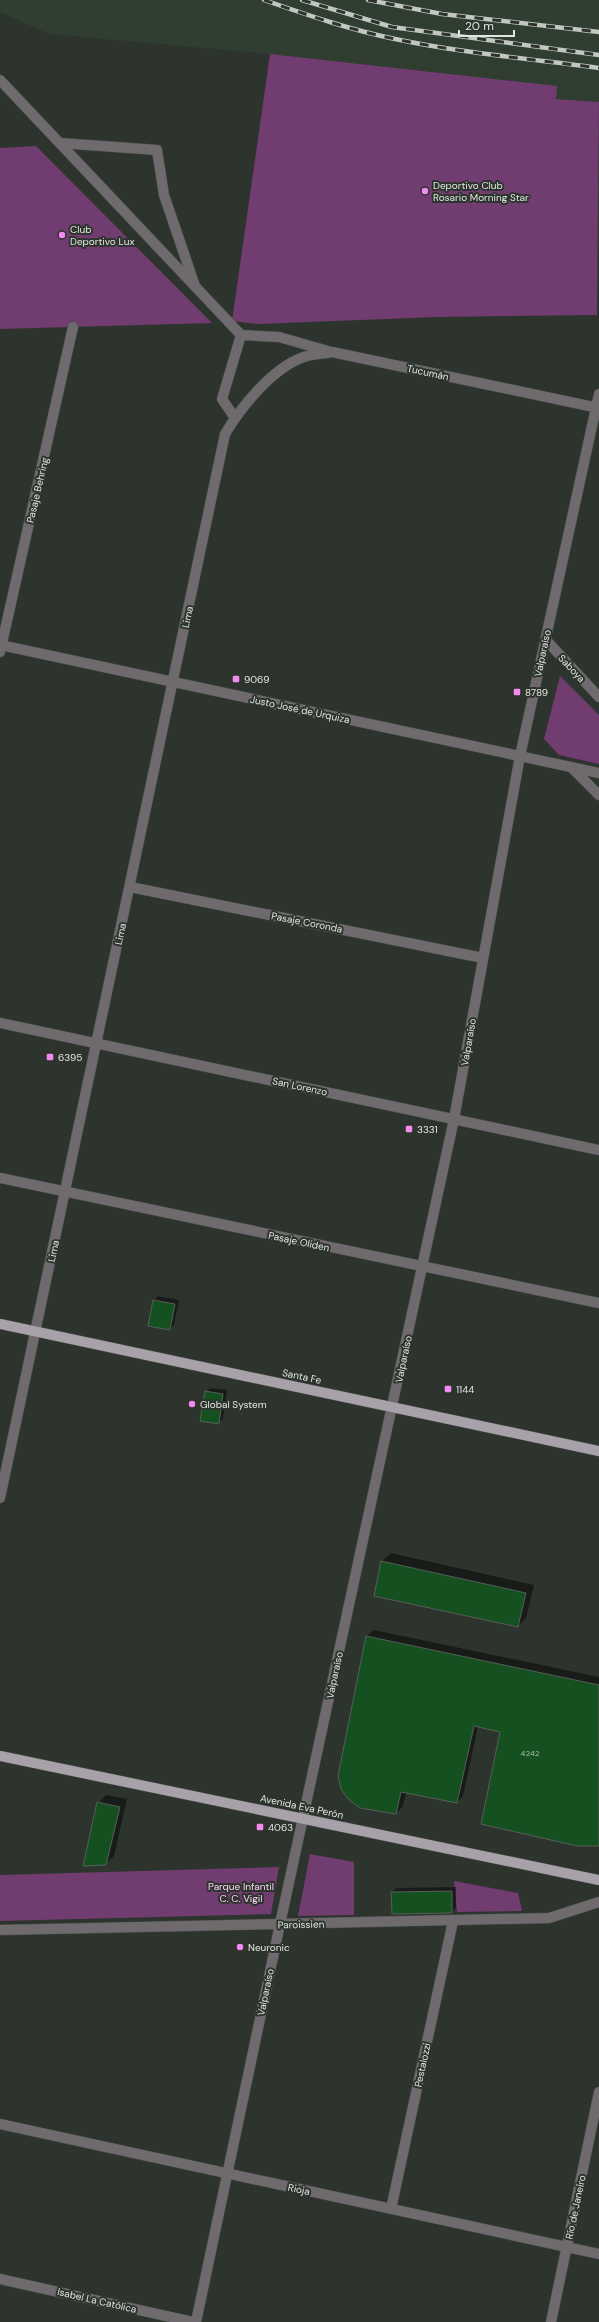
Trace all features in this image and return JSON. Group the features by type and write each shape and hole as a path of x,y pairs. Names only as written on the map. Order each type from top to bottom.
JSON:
{"main road":[{"name":"Santa Fe","path":"0,1324 599,1451"},
{"name":"Avenida Eva Perón","path":"0,1756 599,1880"}],"street":[{"path":"0,80 241,335 278,337 332,352"},
{"path":"60,144 157,150 164,195 195,287"},
{"name":"Pasaje Behring","path":"1,647 73,327"},
{"path":"234,418 222,399 241,335"},
{"name":"Tucumán","path":"266,384 281,369 302,357 332,352 597,407"},
{"name":"Lima","path":"0,1498 174,682 225,434 234,418 266,384"},
{"name":"Valparaíso","path":"195,2322 423,1267 454,1119 520,756 599,394"},
{"name":"Saboya","path":"545,639 599,697"},
{"name":"Justo José de Urquiza","path":"1,647 174,682 599,773"},
{"path":"570,767 599,795"},
{"name":"Pasaje Coronda","path":"130,887 483,958"},
{"name":"San Lorenzo","path":"0,1023 599,1150"},
{"name":"Pasaje Oliden","path":"0,1178 599,1303"},
{"name":"Paroissien","path":"0,1930 549,1918 599,1902"},
{"name":"Pestalozzi","path":"391,2209 453,1920"},
{"name":"Río de Janeiro","path":"551,2322 599,2092"},
{"name":"Rioja","path":"0,2124 599,2254"},
{"name":"Isabel La Católica","path":"0,2279 195,2322"}],"shaded area":[{"path":"0,0 599,0 599,102 555,99 557,86 270,54 49,34 0,12"}],"green space":[{"name":"Deportivo Club Rosario Morning Star","path":"270,54 557,86 556,99 599,102 597,315 437,317 258,324 232,321"},
{"name":"Club Deportivo Lux","path":"36,146 212,323 0,329 0,148"},
{"path":"560,676 599,715 599,764 559,755 544,739"},
{"path":"310,1854 354,1862 354,1915 298,1916"},
{"name":"Parque Infantil C. C. Vigil","path":"279,1867 271,1914 0,1921 0,1875"},
{"path":"454,1881 518,1893 522,1911 457,1912"}],"building":[{"path":"153,1300 175,1304 170,1330 148,1326"},
{"path":"205,1391 223,1394 219,1424 200,1421"},
{"path":"381,1561 526,1593 518,1627 374,1596"},
{"path":"366,1636 599,1685 599,1846 577,1846 481,1824 500,1732 474,1726 457,1803 401,1792 396,1814 360,1808 348,1799 341,1789 338,1776"},
{"path":"97,1802 120,1807 106,1865 83,1866"},
{"path":"452,1891 452,1913 392,1914 391,1892"}],"railway":[{"path":"264,0 346,27 395,39 471,52 599,68"},
{"path":"302,0 392,27 599,55"},
{"path":"368,0 442,14 599,32"}],"place":[{"name":"Deportivo Club Rosario Morning Star","path":"425,191"},
{"name":"Club Deportivo Lux","path":"62,235"},
{"name":"9069","path":"236,679"},
{"name":"8789","path":"517,692"},
{"name":"6395","path":"50,1057"},
{"name":"3331","path":"409,1129"},
{"name":"1144","path":"448,1389"},
{"name":"Global System","path":"192,1404"},
{"name":"4063","path":"260,1827"},
{"name":"Neuronic","path":"240,1947"}]}
